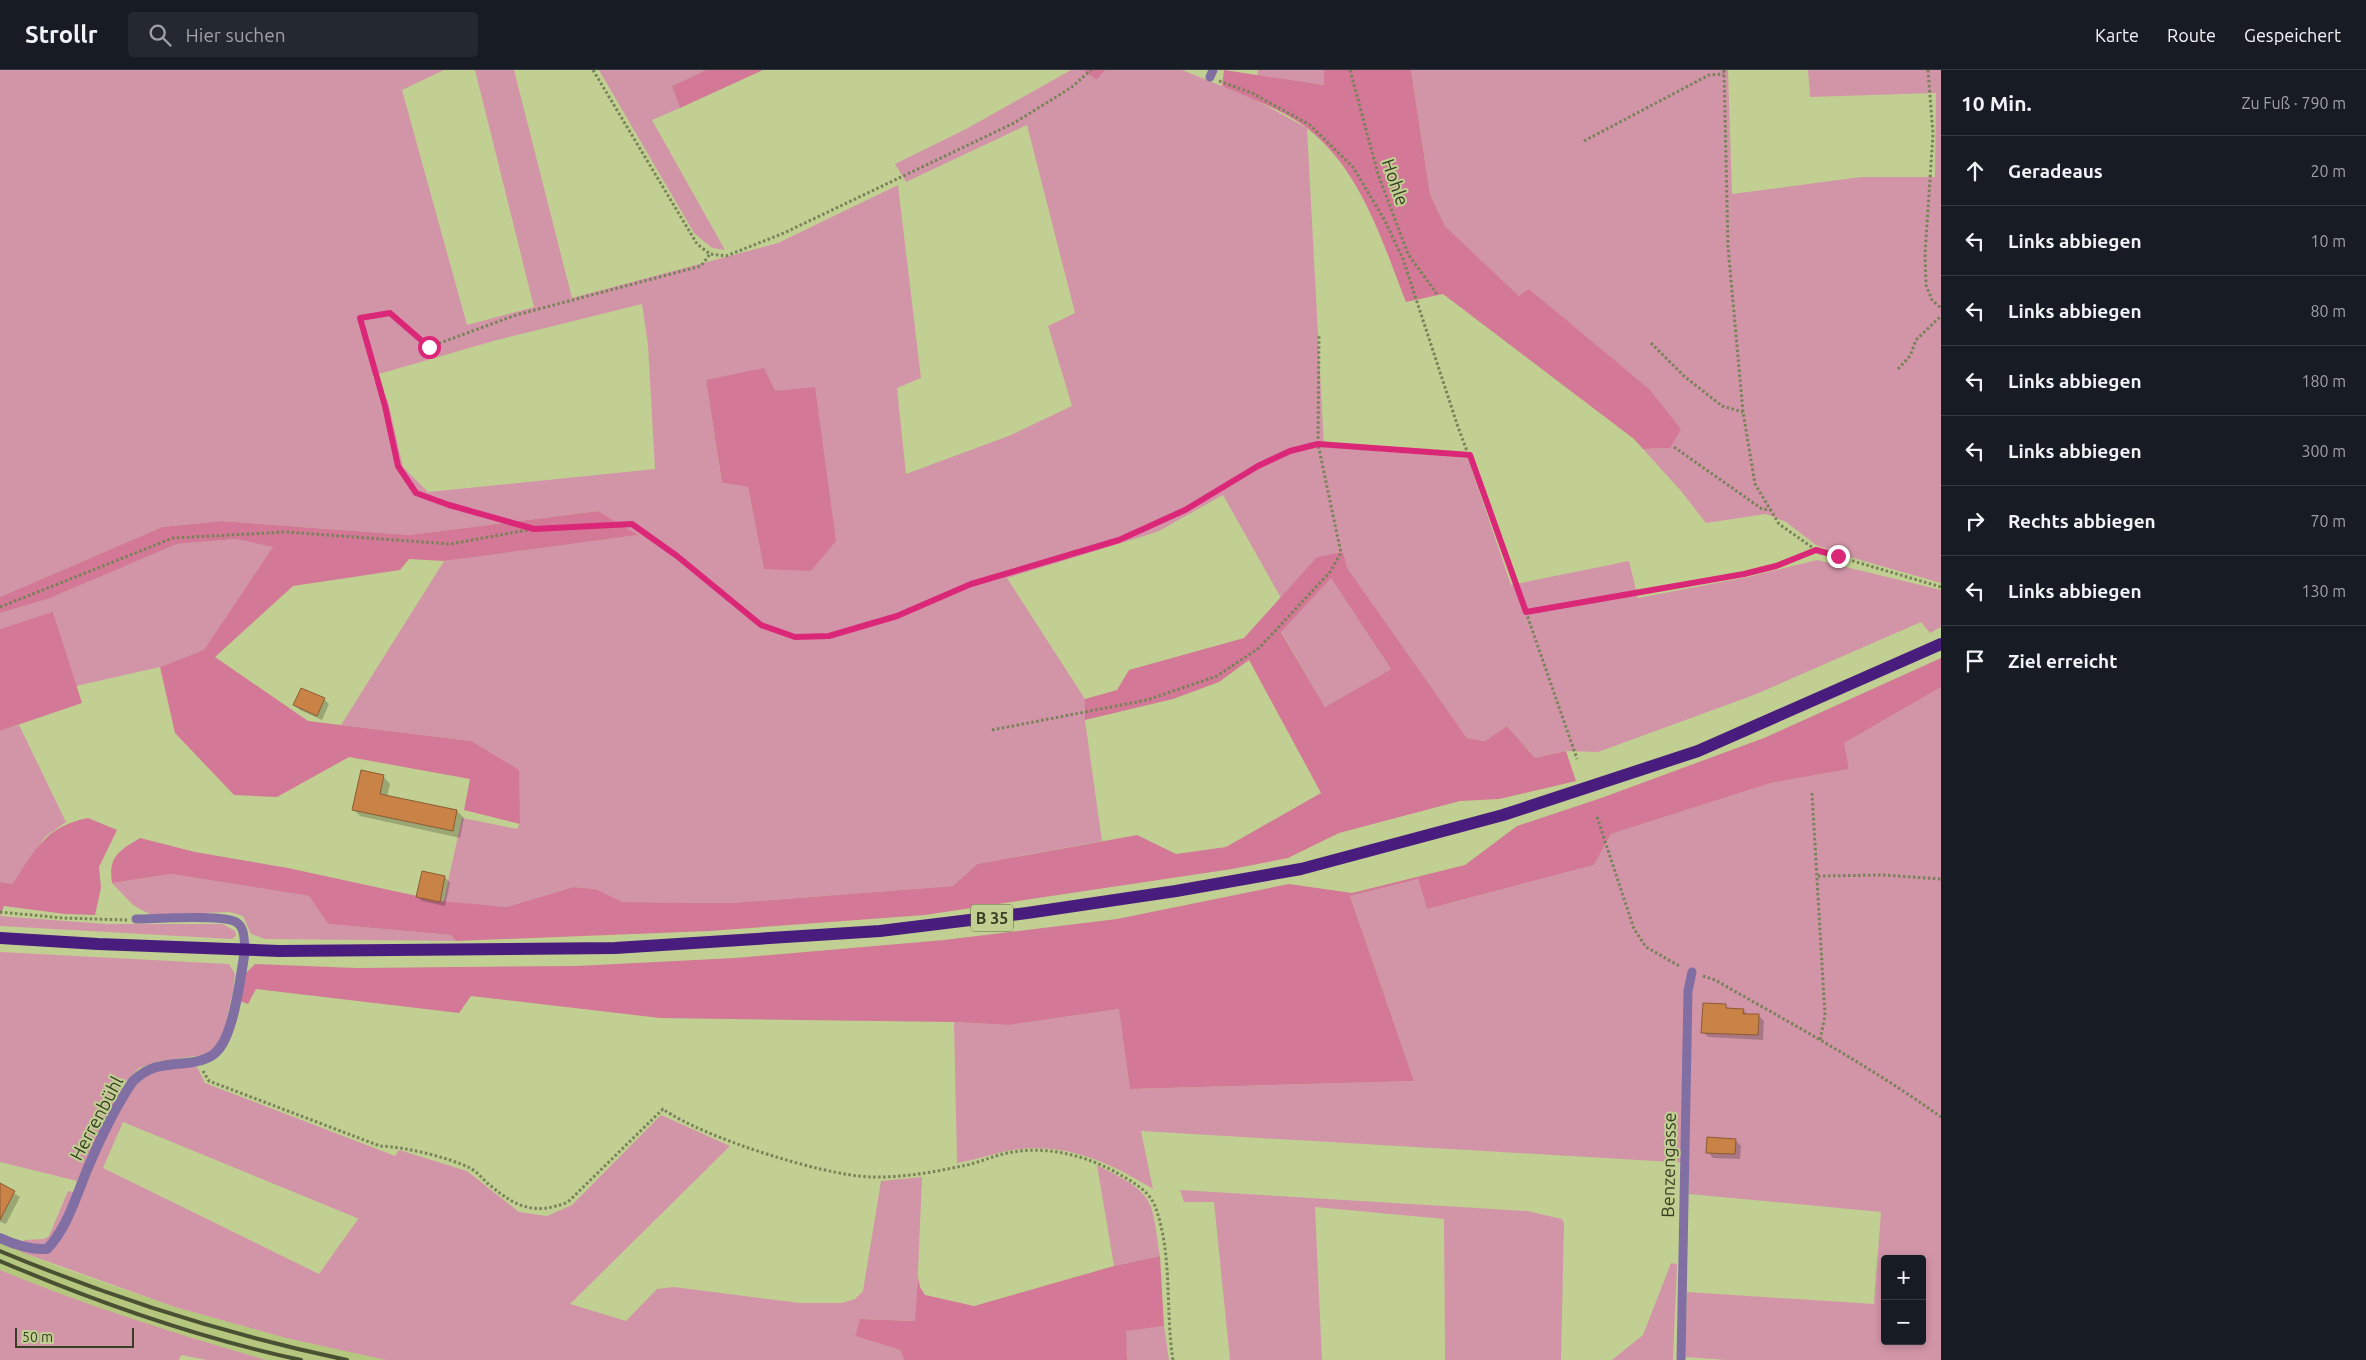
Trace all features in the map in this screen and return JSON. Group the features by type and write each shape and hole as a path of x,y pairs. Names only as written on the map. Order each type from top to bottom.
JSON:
{"main road":[{"name":"B 35","path":"0,938 245,950 453,951 615,948 880,931 1067,907 1301,869 1503,815 1698,751 1941,644"}],"street":[{"name":"Herrenbühl","path":"0,1238 16,1245 36,1250 47,1249 59,1233 95,1152 133,1081 143,1072 154,1066 198,1061 218,1051 226,1038 245,950"}],"lane":[{"path":"136,920 218,918 236,921 243,929 245,950"},
{"name":"Benzengasse","path":"1681,1360 1688,991 1692,972"},
{"path":"1681,1360 1686,1360"}],"path":[{"path":"593,70 697,244 710,254 726,256 784,234 1014,123 1072,87 1091,70"},
{"name":"Hohle","path":"1350,70 1378,174 1408,254 1437,294"},
{"path":"1928,70 1933,134 1924,254 1926,285 1932,300 1941,308"},
{"path":"1584,142 1709,75 1724,72 1728,247 1743,412 1755,484 1779,524 1816,550 1941,587"},
{"path":"1212,74 1252,93 1310,125 1353,167 1403,259 1457,424 1470,455 1577,759"},
{"path":"534,529 449,505 416,493 398,466 385,406 360,318 390,313 429,347 516,315 702,266 710,254"},
{"path":"1403,259 1408,254"},
{"path":"1898,370 1910,356 1916,340 1941,316"},
{"path":"992,730 1147,700 1217,676 1259,648 1330,572 1340,552 1318,444 1319,334"},
{"path":"1651,343 1684,376 1722,406 1743,412"},
{"path":"0,607 173,538 286,532 450,544 534,529 632,524 677,556 761,625 795,637 829,636 897,616 971,584 1119,540 1185,510 1258,466 1290,451 1318,444 1470,455"},
{"path":"1674,447 1762,509 1771,510"},
{"path":"1526,612 1744,574 1776,566 1816,550"},
{"path":"1812,793 1826,1016 1820,1040"},
{"path":"1597,817 1634,929 1646,947 1664,959 1715,980 1820,1040 1912,1096 1941,1117"},
{"path":"1818,876 1883,875 1941,879"},
{"path":"0,912 63,918 136,920"},
{"path":"198,1061 209,1082 380,1146 401,1147 472,1168 509,1200 528,1208 550,1209 568,1202 663,1109 675,1118 741,1144 842,1174 869,1177 924,1173 1008,1153 1027,1151 1072,1154 1092,1160 1134,1183 1146,1192 1155,1205 1164,1250 1173,1360"}],"shaded area":[{"path":"0,70 444,70 402,90 467,325 534,307 475,70 514,70 572,298 778,243 898,185 921,378 897,388 906,474 1011,435 1072,406 1048,326 1075,313 1027,125 906,182 895,164 966,129 1071,70 1083,70 1097,80 1105,70 1182,70 1254,99 1307,128 1324,447 1468,458 1511,585 1629,561 1638,598 1748,577 1817,560 1941,590 1941,627 1930,633 1921,622 1754,695 1598,752 1566,751 1535,758 1507,726 1485,741 1467,738 1346,568 1343,552 1317,558 1281,598 1223,495 1157,532 1007,578 1085,699 1085,720 1102,841 977,864 953,886 731,903 623,902 596,889 573,887 506,907 443,904 462,818 517,829 520,823 471,741 341,725 444,561 637,535 598,511 409,535 221,521 162,527 0,597","holes":["642,304 648,345 655,469 428,492 403,467 388,401 372,376 497,340","706,380 775,391 764,568 748,487 722,483"]},
{"path":"599,70 706,70 672,86 680,108 652,120 725,250 712,248 694,233"},
{"path":"706,70 763,70 680,108 672,86"},
{"path":"1083,70 1105,70 1097,80"},
{"path":"1224,70 1324,85 1324,70 1411,70 1430,194 1445,226 1519,296 1529,289 1649,389 1681,429 1670,448 1643,449 1634,439 1443,294 1406,302 1368,208 1342,164 1326,145 1298,122 1266,105 1222,86"},
{"path":"1258,70 1324,70 1325,85 1257,77"},
{"path":"1411,70 1728,70 1732,194 1861,177 1935,177 1936,93 1810,97 1808,70 1941,70 1941,583 1846,556 1816,545 1786,522 1766,514 1706,523 1681,491 1643,449 1670,448 1519,296 1445,226 1430,194"},
{"path":"764,368 775,391 815,387 836,541 811,571 764,569 748,487 722,483 706,380"},
{"path":"598,511 638,535 444,561 409,559 400,570 293,586 215,657 308,721 471,741 519,770 520,824 464,810 470,779 349,757 277,797 234,795 175,733 160,667 204,650 273,547 236,539 177,544 48,599 0,613 0,597 162,527 221,521 409,535"},
{"path":"236,539 274,547 204,651 160,667 76,686 53,613 0,629 0,613 48,599 177,544"},
{"path":"1343,552 1347,568 1467,738 1485,741 1507,726 1535,758 1566,751 1576,781 1499,799 1460,801 1339,833 1288,858 1232,869 925,915 709,931 456,941 451,935 328,924 309,896 171,874 112,883 112,866 117,855 140,838 195,852 288,868 440,901 506,907 573,887 596,889 623,902 731,903 953,886 977,864 1137,835 1176,854 1226,847 1321,793 1249,660 1219,682 1173,699 1085,720 1085,699 1117,690 1129,670 1244,638 1317,557","holes":["1331,578 1391,669 1325,707 1281,632"]},
{"path":"1331,577 1391,669 1325,707 1281,631"},
{"path":"53,612 82,703 0,731 0,629"},
{"path":"1941,658 1941,687 1844,743 1849,769 1771,783 1611,834 1594,865 1427,909 1418,879 1350,896 1414,1081 1130,1089 1119,1009 1009,1025 954,1022 660,1018 471,996 459,1013 256,989 248,1004 240,1001 245,974 255,964 356,968 576,966 735,958 944,940 1117,919 1289,884 1352,893 1465,865 1517,826 1604,797 1764,738"},
{"path":"1941,687 1941,1360 1726,1360 1685,1357 1687,1292 1874,1304 1881,1212 1689,1194 1689,1163 1141,1131 1153,1189 1118,1169 1083,1155 1065,1151 1027,1149 1006,1151 957,1163 954,1022 1009,1025 1120,1009 1130,1089 1414,1081 1350,896 1418,879 1427,909 1594,865 1611,834 1771,783 1849,769 1843,743"},
{"path":"19,725 66,822 45,837 12,884 0,882 0,731"},
{"path":"88,818 117,830 99,867 101,888 95,915 65,914 4,906 0,916 0,882 12,884 42,842 51,834 61,827"},
{"path":"171,874 309,896 328,924 451,935 456,941 265,939 251,934 243,916 229,912 151,915 133,905 112,883"},
{"path":"0,916 106,924 223,924 235,931 236,936 232,939 0,926"},
{"path":"0,952 229,964 235,974 222,1039 216,1048 203,1055 159,1061 139,1068 123,1084 77,1181 0,1162"},
{"path":"197,1067 205,1083 395,1156 399,1150 467,1171 519,1212 547,1216 572,1205 661,1115 730,1146 570,1304 626,1321 657,1289 674,1287 800,1303 842,1303 855,1299 863,1291 881,1181 922,1177 916,1321 860,1319 855,1336 900,1350 904,1360 386,1360 286,1338 175,1307 21,1252 24,1240 44,1239 49,1236 68,1191 80,1193 124,1099 138,1080 159,1070","holes":["123,1122 357,1218 319,1274 103,1168"]},
{"path":"1097,1165 1128,1182 1147,1199 1154,1219 1160,1256 1114,1266"},
{"path":"1180,1190 1527,1211 1562,1219 1564,1223 1561,1360 1445,1360 1444,1219 1315,1207 1322,1360 1230,1360 1214,1202 1184,1202"},
{"path":"0,1243 61,1268 175,1307 286,1338 386,1360 266,1360 168,1332 52,1292 0,1270"},
{"path":"1160,1256 1164,1326 1126,1331 1127,1360 904,1360 900,1350 855,1336 860,1319 915,1321 918,1277 920,1287 925,1295 974,1306 1114,1266"},
{"path":"1671,1263 1677,1264 1673,1360 1612,1360 1643,1335"},
{"path":"0,1270 132,1319 266,1360 207,1360 181,1355 179,1360 0,1360"},
{"path":"1164,1326 1169,1360 1127,1360 1125,1330"}],"building":[{"path":"301,688 325,698 317,716 293,705"},
{"path":"361,770 384,775 380,794 457,810 453,831 352,810"},
{"path":"422,871 445,876 440,902 416,897"},
{"path":"1703,1003 1726,1004 1726,1008 1744,1009 1743,1014 1759,1014 1758,1035 1701,1033"},
{"path":"1707,1137 1736,1139 1735,1154 1706,1153"},
{"path":"0,1183 15,1191 0,1220"}],"railway":[{"path":"0,1251 128,1300 171,1314 258,1339 347,1360"},
{"path":"0,1261 73,1291 148,1318 224,1341 301,1360"}],"route":[{"path":"429,347 390,313 360,318 385,406 398,466 416,493 449,505 534,529 632,524 677,556 761,625 795,637 829,636 897,616 971,584 1119,540 1185,510 1258,466 1290,451 1318,444 1470,455 1526,612 1744,574 1776,566 1816,550 1838,556"}]}
